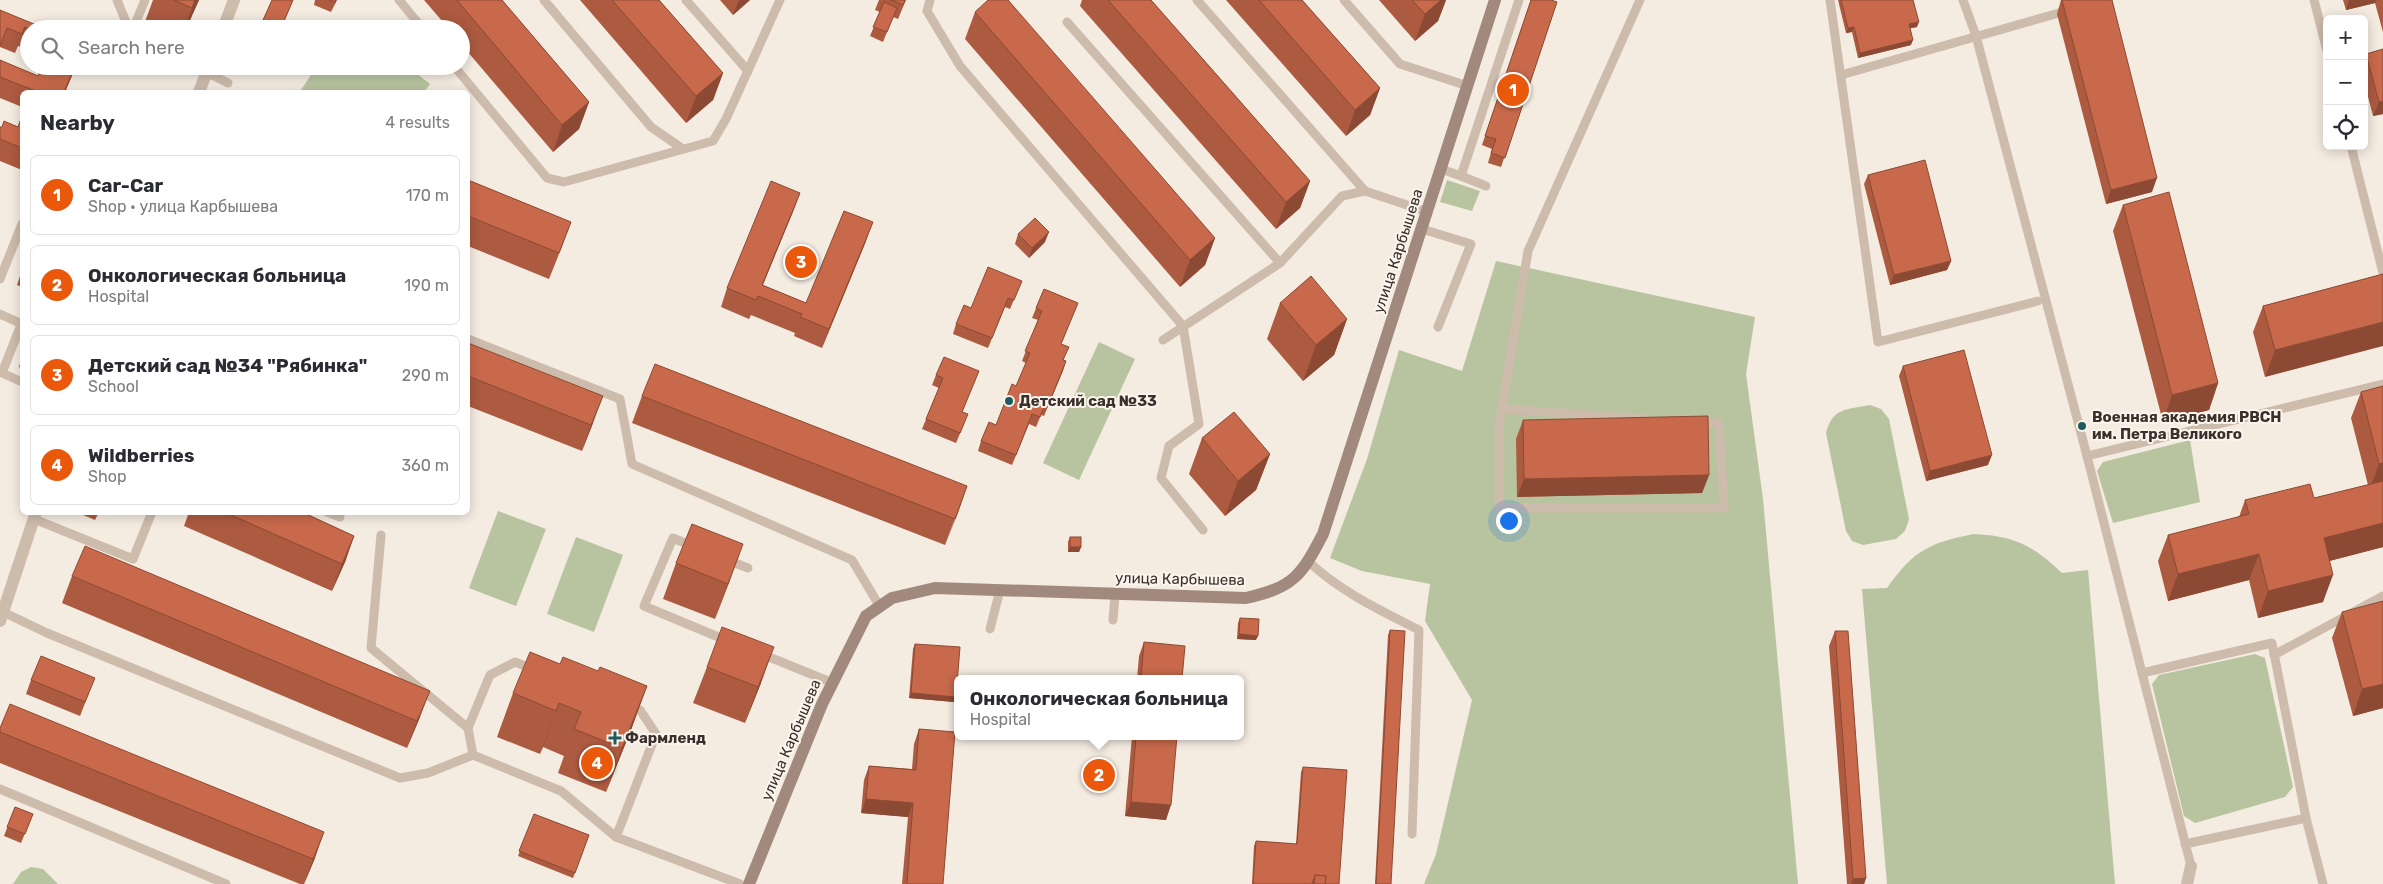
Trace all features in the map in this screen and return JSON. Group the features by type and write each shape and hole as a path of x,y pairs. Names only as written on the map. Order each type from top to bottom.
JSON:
{"street":[{"path":"226,20 234,0"},
{"name":"улица Карбышева","path":"749,884 819,712 866,616 892,598 935,588 1246,598 1273,592 1293,580 1309,562 1323,534 1495,0"},
{"path":"199,90 205,75"},
{"path":"1,617 35,516"},
{"path":"2188,884 2190,866"}],"lane":[{"path":"117,0 127,20"},
{"path":"135,20 145,0"},
{"path":"399,0 416,20"},
{"path":"544,0 651,127 683,149"},
{"path":"686,0 748,71"},
{"path":"461,75 547,178 564,182 713,141 748,71 780,0"},
{"path":"930,0 927,11 960,66 1183,326 1199,424 1169,446 1162,478 1203,530"},
{"path":"1197,0 1365,191 1428,212"},
{"path":"1344,0 1400,64 1468,86"},
{"path":"1461,176 1519,0"},
{"path":"1640,0 1528,251 1499,425 1499,508 1724,508 1719,424 1690,422"},
{"path":"1830,0 1878,342 2038,301"},
{"path":"1963,0 1976,36 2087,456 2190,866"},
{"path":"2314,0 2323,35"},
{"path":"1841,75 2076,8"},
{"path":"1067,22 1280,263"},
{"path":"217,75 228,83"},
{"path":"2352,150 2383,273"},
{"path":"1441,169 1486,186"},
{"path":"1163,340 1280,263 1342,196 1365,191"},
{"path":"1422,228 1471,244 1438,327"},
{"path":"0,279 20,229"},
{"path":"0,314 20,322"},
{"path":"20,328 2,373 20,381"},
{"path":"470,340 620,399 632,464 852,560 880,607"},
{"path":"2087,456 2383,384"},
{"path":"1502,409 1650,419"},
{"path":"35,516 133,559 151,515"},
{"path":"334,515 340,518"},
{"path":"381,535 371,648 468,728"},
{"path":"734,643 644,606 673,538 748,568"},
{"path":"1309,562 1350,594 1419,630 1412,834"},
{"path":"990,629 1000,590"},
{"path":"1114,595 1114,620"},
{"path":"2274,655 2383,596"},
{"path":"1,617 47,633 400,778 428,773 473,754 561,791 616,837 740,884"},
{"path":"2142,673 2272,643 2306,818 2323,884"},
{"path":"750,650 833,683"},
{"path":"473,754 468,728 490,675 515,662 542,672"},
{"path":"616,837 656,734 640,710 622,703"},
{"path":"0,789 226,884"},
{"path":"2185,844 2306,818"}],"green space":[{"path":"311,75 418,75 430,84 426,90 301,90"},
{"path":"1447,180 1480,191 1472,211 1440,202"},
{"path":"1496,261 1755,317 1746,374 1763,499 1798,884 1424,884 1436,854 1472,700 1425,621 1430,584 1362,571 1330,558 1367,459 1399,350 1462,371"},
{"path":"1099,342 1135,359 1079,480 1043,463"},
{"path":"1870,405 1881,409 1889,419 1909,519 1905,531 1896,539 1863,545 1852,541 1846,531 1826,433 1832,418 1837,414 1847,409"},
{"path":"2190,440 2200,502 2113,523 2097,471 2103,462"},
{"path":"498,511 546,529 516,606 469,588"},
{"path":"1974,534 2001,537 2022,544 2042,555 2062,573 2088,570 2115,884 1887,884 1862,589 1887,588 1906,565 1924,550 1945,541"},
{"path":"576,537 623,555 594,632 547,614"},
{"path":"2255,654 2265,658 2293,787 2285,797 2195,823 2184,816 2152,684 2159,675"},
{"path":"31,867 43,869 58,884 13,884 21,872"}],"building":[{"path":"174,0 195,0 192,8"},
{"path":"272,0 293,0 284,20 263,20"},
{"path":"457,0 502,0 589,102 562,125"},
{"path":"612,0 659,0 723,73 696,96"},
{"path":"891,0 905,0 903,5"},
{"path":"988,0 1008,0 1215,238 1190,260 975,12"},
{"path":"1108,0 1151,0 1310,181 1286,202"},
{"path":"1259,0 1302,0 1380,88 1355,110"},
{"path":"1412,0 1441,0 1425,14"},
{"path":"1531,0 1551,0 1557,2 1505,158 1491,153 1496,139 1485,136"},
{"path":"1841,0 1913,0 1919,22 1909,24 1913,40 1860,53 1854,27 1848,28"},
{"path":"2062,0 2112,0 2157,178 2111,190"},
{"path":"884,2 897,8 887,32 873,27"},
{"path":"0,10 24,20 20,20 20,33 7,28 0,46"},
{"path":"2383,49 2383,101 2379,102 2368,61 2368,53"},
{"path":"0,60 20,68 20,75 71,75 65,90 33,90 0,77"},
{"path":"4,121 18,127 20,122 20,147 0,139 0,127 2,127"},
{"path":"1925,160 1951,261 1894,275 1868,175"},
{"path":"470,181 571,222 559,253 470,217"},
{"path":"771,181 800,193 762,285 806,303 844,211 873,222 829,329 800,317 802,314 758,296 756,300 727,288"},
{"path":"2169,192 2218,383 2172,395 2123,205"},
{"path":"1035,218 1049,232 1032,248 1018,234"},
{"path":"988,267 1022,281 1014,300 1008,298 992,338 956,324 964,305 971,308"},
{"path":"2383,274 2383,322 2275,350 2263,306"},
{"path":"1311,276 1347,319 1316,345 1280,303"},
{"path":"1044,289 1078,303 1061,344 1069,347 1063,360 1066,361 1048,406 1045,405 1040,417 1032,414 1016,455 981,441 989,422 996,425 1012,384 1016,386 1030,353 1025,351 1042,311 1036,308"},
{"path":"470,344 603,396 591,425 470,377"},
{"path":"1964,350 1992,455 1930,471 1903,366"},
{"path":"944,357 979,371 962,412 968,414 960,433 926,419 943,378 936,375"},
{"path":"655,364 967,486 955,519 642,396"},
{"path":"2383,386 2383,463 2379,464 2361,392"},
{"path":"1234,412 1270,454 1238,481 1202,438"},
{"path":"1708,416 1709,475 1524,479 1523,420"},
{"path":"2383,481 2383,523 2324,538 2333,575 2268,591 2259,554 2178,574 2168,535 2249,514 2245,500 2310,484 2314,498"},
{"path":"231,515 308,515 354,536 342,564"},
{"path":"692,524 743,544 728,584 676,563"},
{"path":"1070,537 1081,537 1081,547 1070,547"},
{"path":"85,546 430,691 417,721 72,576"},
{"path":"2383,601 2383,684 2362,689 2342,612"},
{"path":"1240,618 1259,619 1258,636 1239,634"},
{"path":"722,627 774,647 758,687 707,667"},
{"path":"1390,630 1405,631 1391,884 1376,884"},
{"path":"1835,631 1848,631 1866,878 1853,879"},
{"path":"1144,642 1185,646 1182,675 1141,675"},
{"path":"915,644 960,647 958,675 954,675 954,697 911,693"},
{"path":"530,652 560,664 563,657 598,671 600,667 647,686 622,748 574,729 581,712 559,703 556,711 513,693"},
{"path":"41,656 95,678 85,702 31,680"},
{"path":"10,704 324,832 313,859 0,732"},
{"path":"919,729 954,732 943,884 907,884 913,803 866,799 869,766 916,770"},
{"path":"1136,740 1177,740 1171,805 1131,802"},
{"path":"1303,767 1347,770 1339,884 1325,884 1326,876 1315,875 1312,884 1253,884 1256,841 1297,844"},
{"path":"15,807 33,814 25,834 7,827"},
{"path":"534,814 589,835 575,873 519,851"},
{"path":"1315,875 1326,876 1325,884 1314,884"}],"place":[{"name":"Car-Car","path":"1513,90"},
{"name":"Детский сад №34 \"Рябинка\"","path":"801,262"},
{"name":"Детский сад №33","path":"1009,401"},
{"name":"Военная академия РВСН им. Петра Великого","path":"2082,426"},
{"name":"Фармленд","path":"615,738"},
{"name":"Wildberries","path":"597,763"},
{"name":"Онкологическая больница","path":"1099,775"}]}
